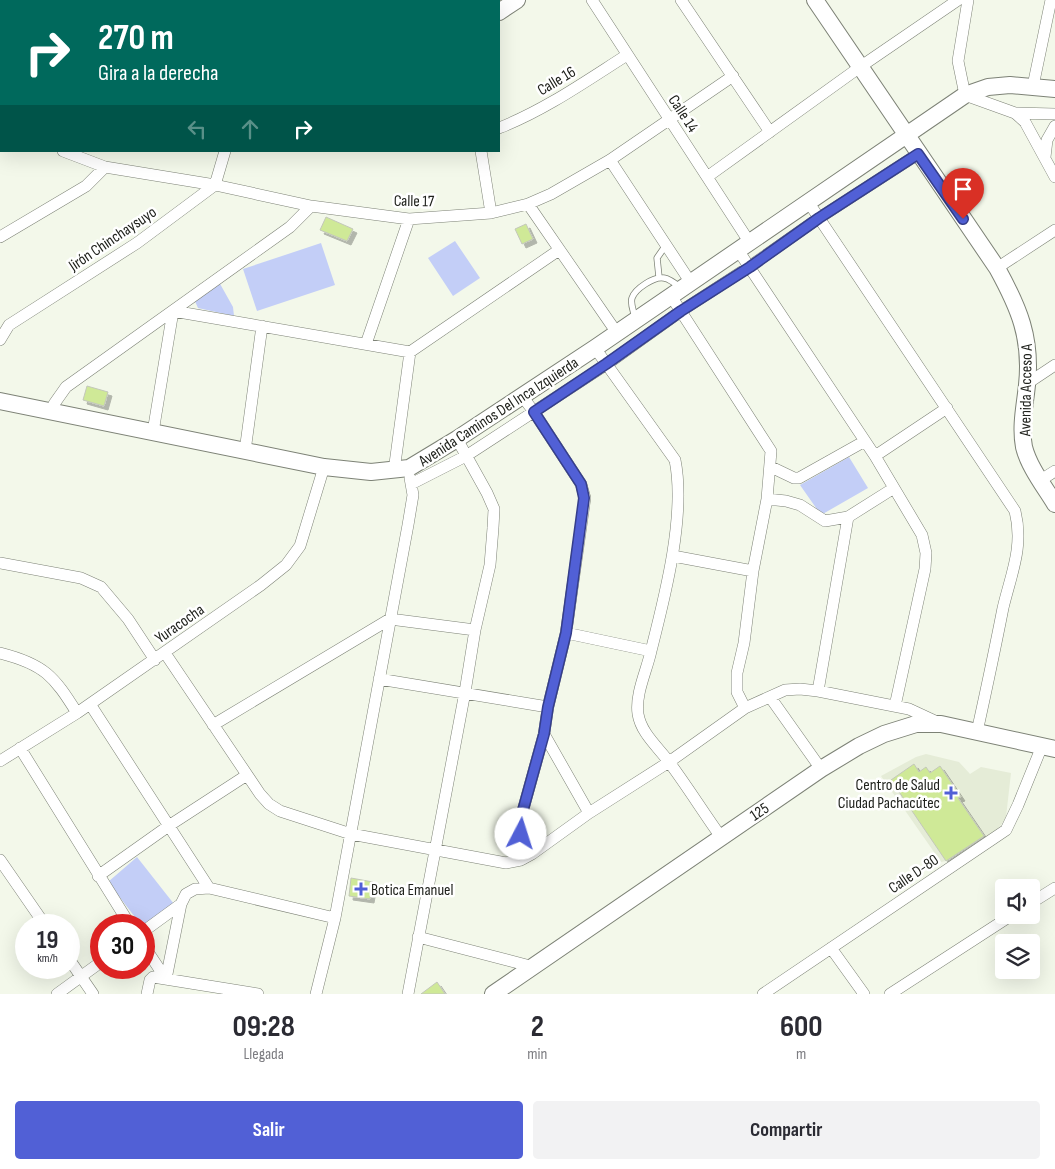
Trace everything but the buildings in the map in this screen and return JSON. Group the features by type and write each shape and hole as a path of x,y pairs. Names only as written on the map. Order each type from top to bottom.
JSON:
{"main road":[{"path":"500,11 517,0"},
{"name":"Avenida Acceso A","path":"815,0 997,268 1012,295 1026,334 1028,354 1028,383 1023,417 1024,446 1028,458 1055,504"},
{"name":"Avenida Caminos Del Inca Izquierda","path":"0,401 324,467 405,474 595,348 965,95 988,87 1010,85 1055,89"},
{"name":"125","path":"493,994 721,837 858,746 900,728 916,724 941,724 1048,748"}],"street":[{"name":"Calle 14","path":"592,0 707,177 744,247 750,267 875,456 922,535 926,553 923,586 895,706"},
{"path":"681,0 770,132"},
{"path":"707,177 860,67 958,0"},
{"path":"968,0 958,61 965,95 1015,113 1055,114"},
{"path":"1033,86 1051,0"},
{"name":"Calle 16","path":"500,128 560,98 627,55"},
{"name":"Calle 17","path":"66,152 105,167 215,185 311,206 409,219 491,213 528,204 551,194 610,160 733,76"},
{"path":"1015,113 1025,122 1055,177"},
{"path":"1045,157 1047,140 1055,126"},
{"path":"215,185 225,152"},
{"path":"481,152 491,213"},
{"path":"405,474 466,456 606,364 681,311 750,267 819,218 918,154"},
{"path":"610,160 666,245 681,289 681,311 771,451 767,499 753,571 744,644 737,673 737,692 744,708"},
{"path":"0,236 86,186 105,167"},
{"name":"Jirón Chinchaysuyo","path":"0,340 10,325 137,243 215,185"},
{"path":"809,203 1015,511 1019,527 1016,558 1008,585 977,732"},
{"path":"528,204 617,333"},
{"path":"54,411 54,404 66,387 290,227 311,206"},
{"path":"366,344 409,219"},
{"path":"997,268 1055,230"},
{"path":"173,311 410,352 559,250"},
{"path":"153,432 173,311"},
{"path":"244,451 262,326"},
{"path":"595,348 675,460 678,476 673,556 639,697 638,714 646,734 721,837"},
{"path":"316,994 335,918 413,495 405,474 410,352"},
{"path":"1028,383 1055,365"},
{"path":"522,396 581,484 584,498 566,633 548,707 544,734 520,826 521,834 532,854"},
{"path":"875,456 947,408"},
{"path":"408,994 475,630 490,565 494,509 488,493 457,439"},
{"path":"771,467 794,478 799,478 865,441"},
{"name":"Yuracocha","path":"0,761 77,714 261,585 286,565 300,546 324,467"},
{"path":"1041,480 1055,470"},
{"path":"767,499 800,505 825,521 848,517 894,488"},
{"path":"818,691 848,517"},
{"path":"673,556 753,571"},
{"path":"0,563 81,578 101,587 160,656 213,725 260,794 280,812 351,834 434,851 506,863 521,860 668,762 744,708 785,690 818,691 909,709 941,724"},
{"path":"213,725 390,619 475,630"},
{"path":"566,633 651,651"},
{"path":"0,654 30,662 46,672 60,687 77,714"},
{"path":"379,678 548,707"},
{"path":"770,697 821,770"},
{"path":"90,704 209,888"},
{"path":"544,734 589,813"},
{"path":"20,748 123,914"},
{"name":"Calle D-80","path":"762,994 1006,830 1048,748"},
{"path":"98,876 170,825 247,775"},
{"path":"0,860 37,914"},
{"path":"166,979 181,904 186,894 195,889 209,888 335,918"},
{"path":"1040,897 1055,888"},
{"path":"155,923 181,904"},
{"path":"890,994 902,990 999,924"},
{"path":"418,937 534,967"},
{"path":"831,948 864,994"},
{"path":"155,962 166,979"},
{"path":"57,994 90,970"},
{"path":"81,977 93,994"},
{"path":"147,994 151,978 153,977 258,994"}],"lane":[{"path":"659,277 657,258 666,245"},
{"path":"636,320 631,303 632,297 640,288 659,277 667,278 681,289"}],"shaded area":[{"path":"455,241 480,278 453,296 428,258"},
{"path":"321,243 335,285 257,311 243,269"},
{"path":"219,282 233,307 234,316 198,308 194,299"},
{"path":"849,457 868,488 821,515 800,485"},
{"name":"Centro de Salud Ciudad Pachacútec","path":"926,754 959,762 970,774 981,767 1011,773 1006,817 1001,825 995,831 946,861 941,862 881,776 916,757"},
{"path":"137,857 174,904 155,917 155,914 133,914 108,882"}],"place":[{"name":"Centro de Salud Ciudad Pachacútec","path":"951,793"},
{"name":"Botica Emanuel","path":"361,889"}],"route":[{"path":"521,834 520,826 523,810 544,734 548,707 566,633 583,517 584,498 581,484 534,412 681,311 750,267 819,218 918,154 963,219"}]}
